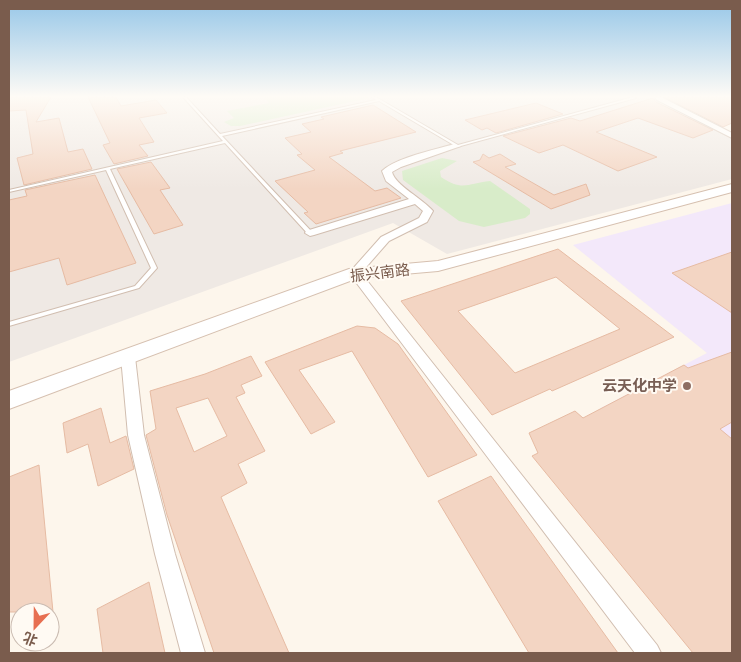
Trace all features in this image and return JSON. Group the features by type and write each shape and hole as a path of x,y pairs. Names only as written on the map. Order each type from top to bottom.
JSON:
{"main road":[{"name":"振兴南路","path":"9,400 355,273 438,266 732,188"}],"street":[{"path":"716,128 732,136"},
{"path":"457,146 398,165 387,171 389,179 417,200 428,212 423,220 385,239 355,273 649,653"},
{"path":"310,233 417,200"},
{"path":"128,357 136,435 165,554 193,653"}],"lane":[{"path":"213,128 310,233"},
{"path":"220,135 252,128"},
{"path":"426,128 457,146 523,128"},
{"path":"9,191 226,142"},
{"path":"9,324 137,286 154,268 108,169"}],"shaded area":[{"path":"9,128 711,128 732,139 732,179 447,254 393,223 9,362"},
{"name":"云天化中学","path":"732,203 732,540 601,408 707,353 573,245"}],"green space":[{"path":"442,158 457,161 440,171 441,177 449,182 460,185 490,181 530,209 530,214 525,218 484,227 459,221 403,180 402,171"}],"building":[{"path":"29,128 62,128 68,152 83,149 92,169 24,185 17,158 33,154"},
{"path":"103,128 145,128 154,142 139,145 148,156 114,164 103,145 110,143"},
{"path":"306,128 409,128 416,132 340,151 343,153 329,157 375,191 387,188 401,198 316,224 304,213 308,212 275,181 315,170 297,155 302,154 285,138 311,132"},
{"path":"478,128 514,128 496,133 487,128 482,130"},
{"path":"534,128 608,128 596,132 657,157 618,171 563,145 539,153 503,136"},
{"path":"665,128 709,128 713,130 693,138"},
{"path":"483,154 489,158 500,154 516,164 505,167 554,195 586,184 590,195 551,209 473,162 480,160"},
{"path":"151,162 170,188 160,190 183,225 154,234 117,169"},
{"path":"95,175 136,263 67,285 59,258 9,272 9,200 27,196 25,190"},
{"path":"558,249 674,337 552,391 550,389 492,415 401,301","holes":["556,277 620,329 515,373 458,311"]},
{"path":"732,252 732,313 672,273"},
{"path":"357,326 375,328 398,344 477,455 428,477 352,351 299,370 335,422 311,434 265,362"},
{"path":"732,352 732,422 720,429 732,439 732,653 693,653 532,456 538,453 529,433 575,411 583,418 684,365 688,368"},
{"path":"251,356 262,376 241,385 245,393 236,397 265,451 238,464 247,483 221,497 289,653 214,653 167,515 146,435 156,429 150,391 205,374","holes":["208,398 227,436 194,452 176,408"]},
{"path":"101,408 110,443 126,436 134,469 98,486 88,444 67,453 63,423"},
{"path":"39,465 52,602 10,602 10,612 9,612 9,477"},
{"path":"491,476 618,653 529,653 438,501"},
{"path":"149,582 165,653 103,653 97,609"}],"place":[{"name":"云天化中学","path":"687,386"}]}
